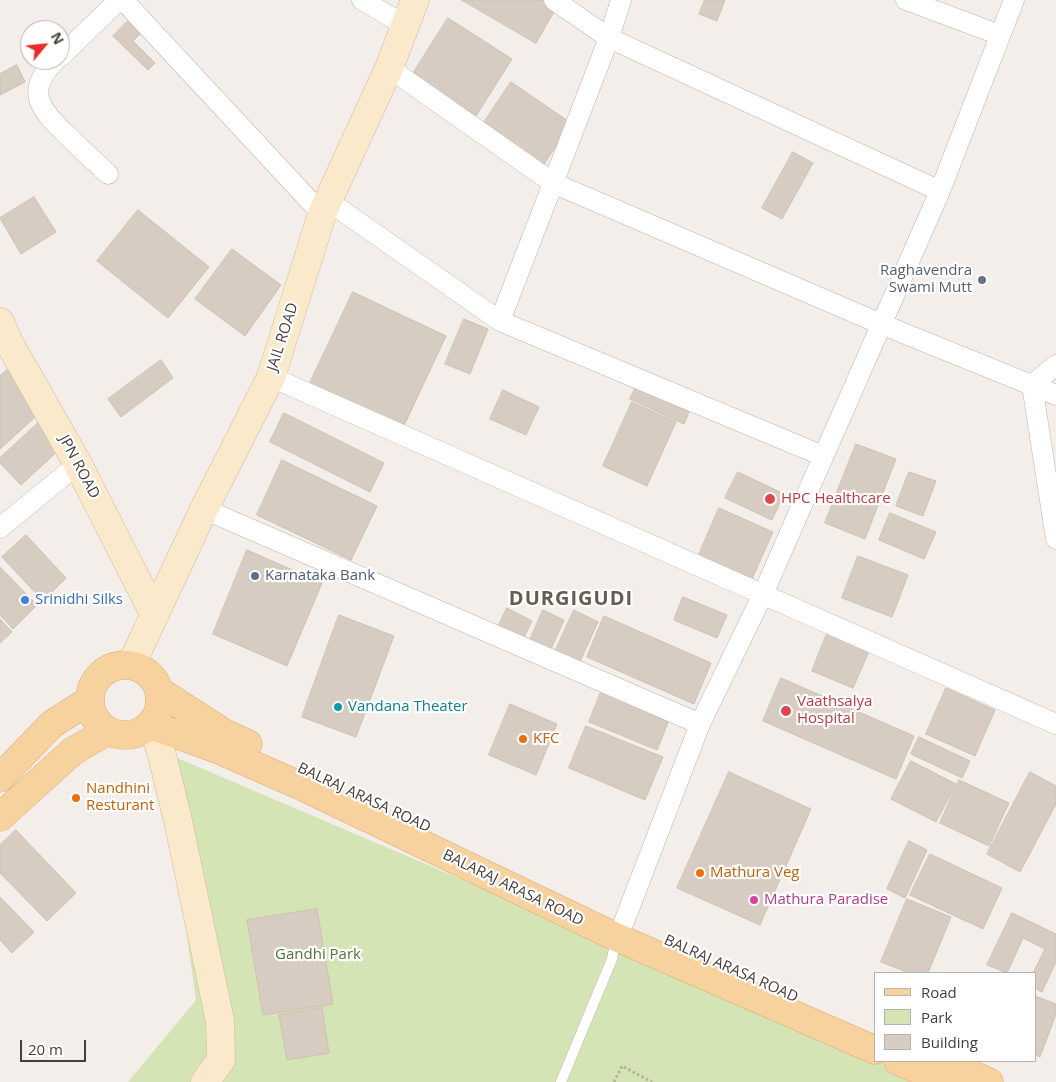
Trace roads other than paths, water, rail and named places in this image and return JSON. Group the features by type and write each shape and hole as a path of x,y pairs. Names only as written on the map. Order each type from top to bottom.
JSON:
{"main road":[{"name":"JAIL ROAD","path":"131,665 204,509 271,377 325,208 389,68 415,0"},
{"name":"JPN ROAD","path":"3,337 78,464 154,614"},
{"path":"131,665 143,670 152,678 159,691 161,702 158,714 151,725 141,732 129,736 108,731 98,723 92,712 90,700 93,685 100,675 111,668 131,665"},
{"name":"BALRAJ ARASA ROAD","path":"159,691 224,734 308,771 620,929 874,1032"},
{"path":"0,778 52,724 90,700"},
{"path":"151,725 161,751 178,821 220,1021 221,1060 205,1082"},
{"name":"BALARAJ ARASA ROAD","path":"151,725 217,749 302,786 620,929 874,1050"},
{"path":"0,817 73,751 108,731"},
{"path":"900,1062 946,1082"},
{"path":"943,1062 989,1082"}],"street":[{"path":"70,47 119,0"},
{"path":"123,0 325,208 500,322 823,456"},
{"path":"362,0 406,25"},
{"path":"554,0 609,38 940,191"},
{"path":"500,322 609,38 621,0"},
{"path":"906,0 1000,35"},
{"path":"620,929 700,724 762,594 940,191 1014,0"},
{"path":"389,68 553,183 881,324 1056,395"},
{"path":"46,70 40,82 38,94 46,116 108,174"},
{"path":"1032,384 1056,365"},
{"path":"271,377 1056,724"},
{"path":"1032,384 1056,539"},
{"path":"0,528 78,464"},
{"path":"204,509 700,724"}],"lane":[{"path":"561,1082 612,959 620,929"}],"place":[{"name":"Raghavendra Swami Mutt","path":"982,280"},
{"name":"HPC Healthcare","path":"770,499"},
{"name":"Karnataka Bank","path":"255,576"},
{"name":"Srinidhi Silks","path":"25,600"},
{"name":"Vandana Theater","path":"338,707"},
{"name":"Vaathsalya Hospital","path":"786,711"},
{"name":"KFC","path":"523,739"},
{"name":"Nandhini Resturant","path":"76,798"},
{"name":"Mathura Veg","path":"700,873"},
{"name":"Mathura Paradise","path":"754,900"}],"district":[{"name":"DURGIGUDI","path":"571,599"}],"park label":[{"name":"Gandhi Park","path":"318,955"}]}
